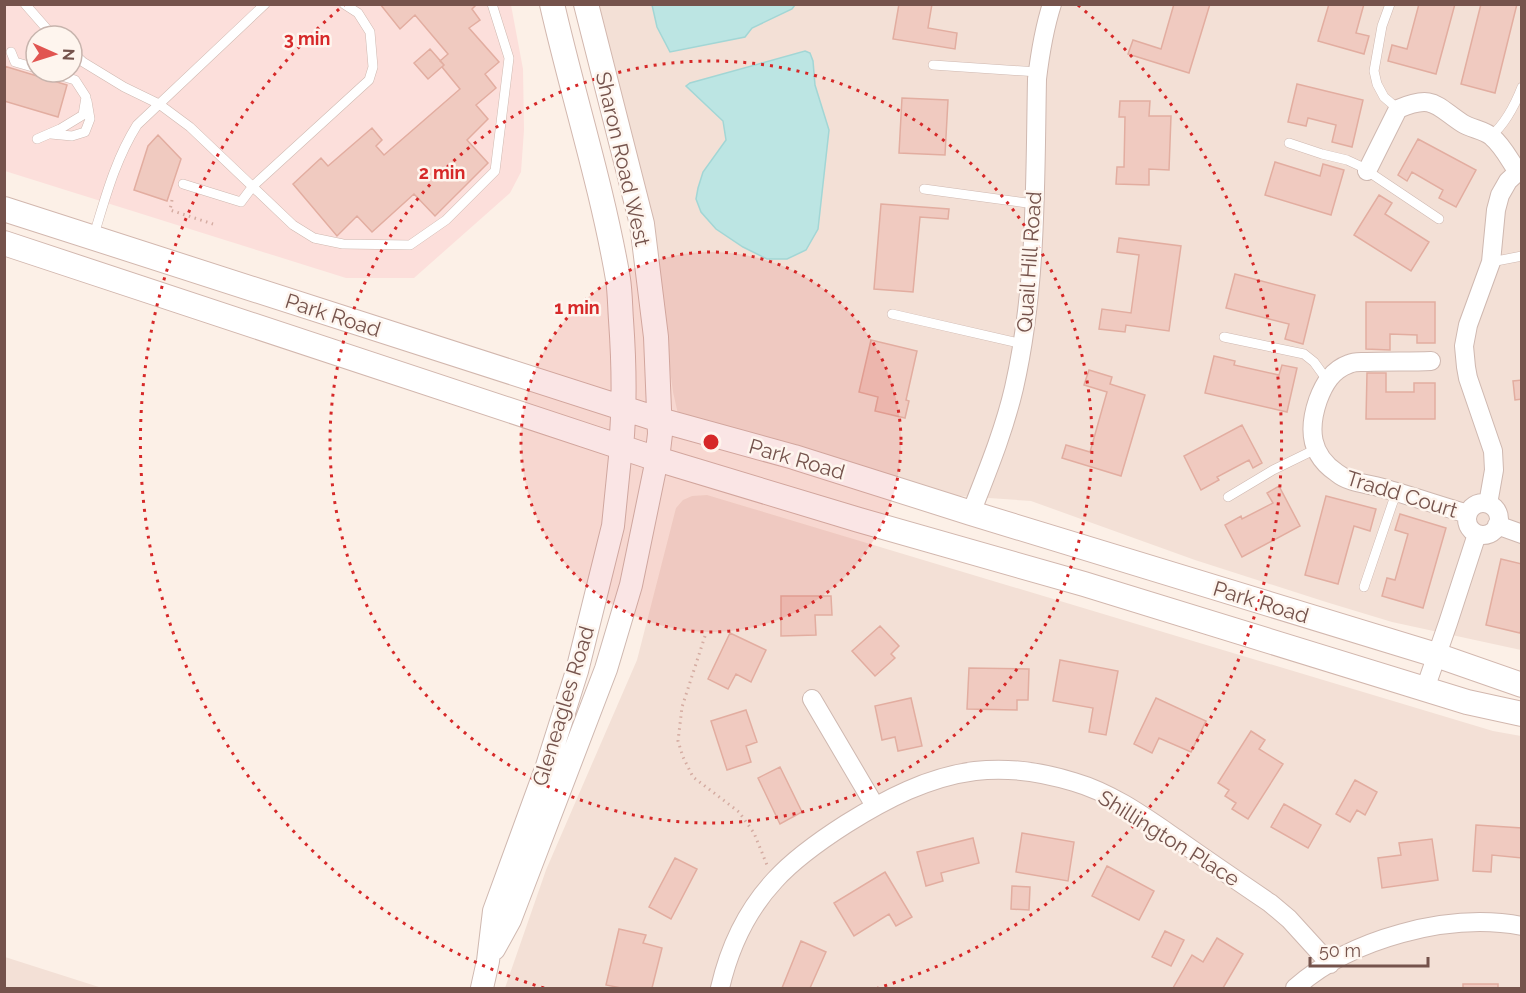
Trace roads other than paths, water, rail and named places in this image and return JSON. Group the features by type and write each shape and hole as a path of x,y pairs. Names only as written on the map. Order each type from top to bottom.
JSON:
{"main road":[{"name":"Sharon Road West","path":"552,4 594,163 618,281 624,360 621,447"},
{"name":"Sharon Road West","path":"586,4 642,225 656,337 660,420 657,459"},
{"name":"Park Road","path":"4,209 624,409 794,457 1436,655 1521,685"},
{"name":"Park Road","path":"4,243 657,459 1084,584 1467,702 1521,714"}],"street":[{"name":"Quail Hill Road","path":"971,513 1000,439 1014,389 1023,344 1030,285 1038,72 1047,19 1052,4"},
{"path":"1367,171 1398,109 1430,102 1464,124 1491,136 1520,170 1508,181 1500,195 1496,210 1491,262 1468,325 1464,346 1468,378 1493,451 1494,470 1488,504"},
{"path":"1316,448 1312,429 1314,413 1327,380 1339,368 1352,362 1431,361"},
{"name":"Gleneagles Road","path":"482,988 494,911 547,766 577,671 613,526 621,447"},
{"name":"Tradd Court","path":"1316,448 1327,466 1340,476 1468,514"},
{"name":"Gleneagles Road","path":"488,961 510,920 606,669 631,585 657,459"},
{"path":"1488,504 1497,513 1497,525 1489,534 1477,534 1468,526 1468,514 1476,505 1488,504"},
{"path":"1497,525 1521,534"},
{"path":"1425,689 1477,534"},
{"path":"812,699 875,806"},
{"name":"Shillington Place","path":"720,988 742,928 754,908 774,881 822,839 875,806 909,790 941,778 975,771 997,770 1021,770 1077,782 1141,815 1270,903 1330,964"},
{"path":"1295,988 1330,964 1360,948 1416,930 1441,925 1478,923 1521,926"}],"lane":[{"path":"25,4 43,24"},
{"path":"93,238 117,163 137,125 265,4"},
{"path":"183,184 241,202 253,186 369,80 373,67 369,32 358,13 344,4"},
{"path":"84,63 124,87 159,104 190,127 292,225 314,238 343,244 410,245 446,220 495,171 509,58 492,4"},
{"path":"1390,4 1382,26 1374,71 1377,84 1384,97 1398,109"},
{"path":"11,52 15,62 24,65"},
{"path":"933,65 1038,72"},
{"path":"48,134 72,136 85,132 90,119 89,105 78,84"},
{"path":"1491,136 1498,130 1516,103 1521,87"},
{"path":"37,139 60,129 82,115 86,97"},
{"path":"1289,143 1347,160 1439,219"},
{"path":"924,189 1034,204"},
{"path":"1491,262 1521,256"},
{"path":"892,314 1023,344"},
{"path":"1224,337 1304,354 1314,362 1327,380"},
{"path":"1228,497 1316,448"},
{"path":"1364,588 1396,493"}],"water":[{"path":"652,5 795,5 792,9 752,28 745,37 670,52 657,27"},
{"path":"805,51 810,53 813,61 815,85 829,130 818,229 806,250 787,259 767,259 743,247 716,229 701,212 696,199 703,172 726,140 723,121 686,86"}]}
